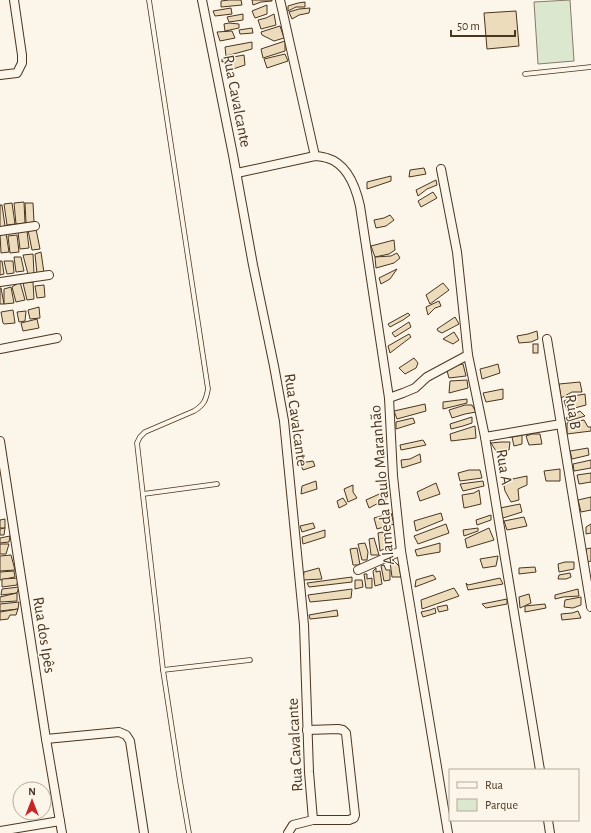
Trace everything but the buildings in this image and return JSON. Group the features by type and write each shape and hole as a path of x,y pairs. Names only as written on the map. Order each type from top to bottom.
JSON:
{"street":[{"path":"0,75 18,73 23,58 14,0"},
{"name":"Rua Cavalcante","path":"202,0 237,173 253,265 284,421 304,625 307,730 313,820"},
{"path":"280,0 315,156"},
{"name":"Alameda Paulo Maranhão","path":"237,173 315,156 328,158 344,168 352,180 357,194 389,398 393,476 401,551 448,833"},
{"name":"Rua A","path":"440,169 456,252 468,355 485,437 540,769"},
{"path":"0,231 35,226"},
{"path":"0,282 49,275"},
{"path":"0,349 57,338"},
{"name":"Rua B","path":"547,339 591,607"},
{"path":"389,398 415,388 427,377 468,355"},
{"path":"485,437 561,424"},
{"name":"Rua dos Ipês","path":"0,441 62,833"},
{"path":"0,506 9,505"},
{"path":"358,570 401,551"},
{"path":"288,833 293,825 313,820 349,820 354,818 355,815 346,733 338,728 307,730"},
{"path":"46,739 119,732 126,735 130,741 144,833"},
{"path":"0,831 60,821"},
{"path":"548,821 550,833"}],"lane":[{"path":"149,0 208,389 205,402 200,408 145,432 137,443 163,670 189,833"},
{"path":"525,74 591,67"},
{"path":"143,494 217,484"},
{"path":"163,670 250,660"}],"green space":[{"path":"570,0 574,61 538,64 534,2"}]}
